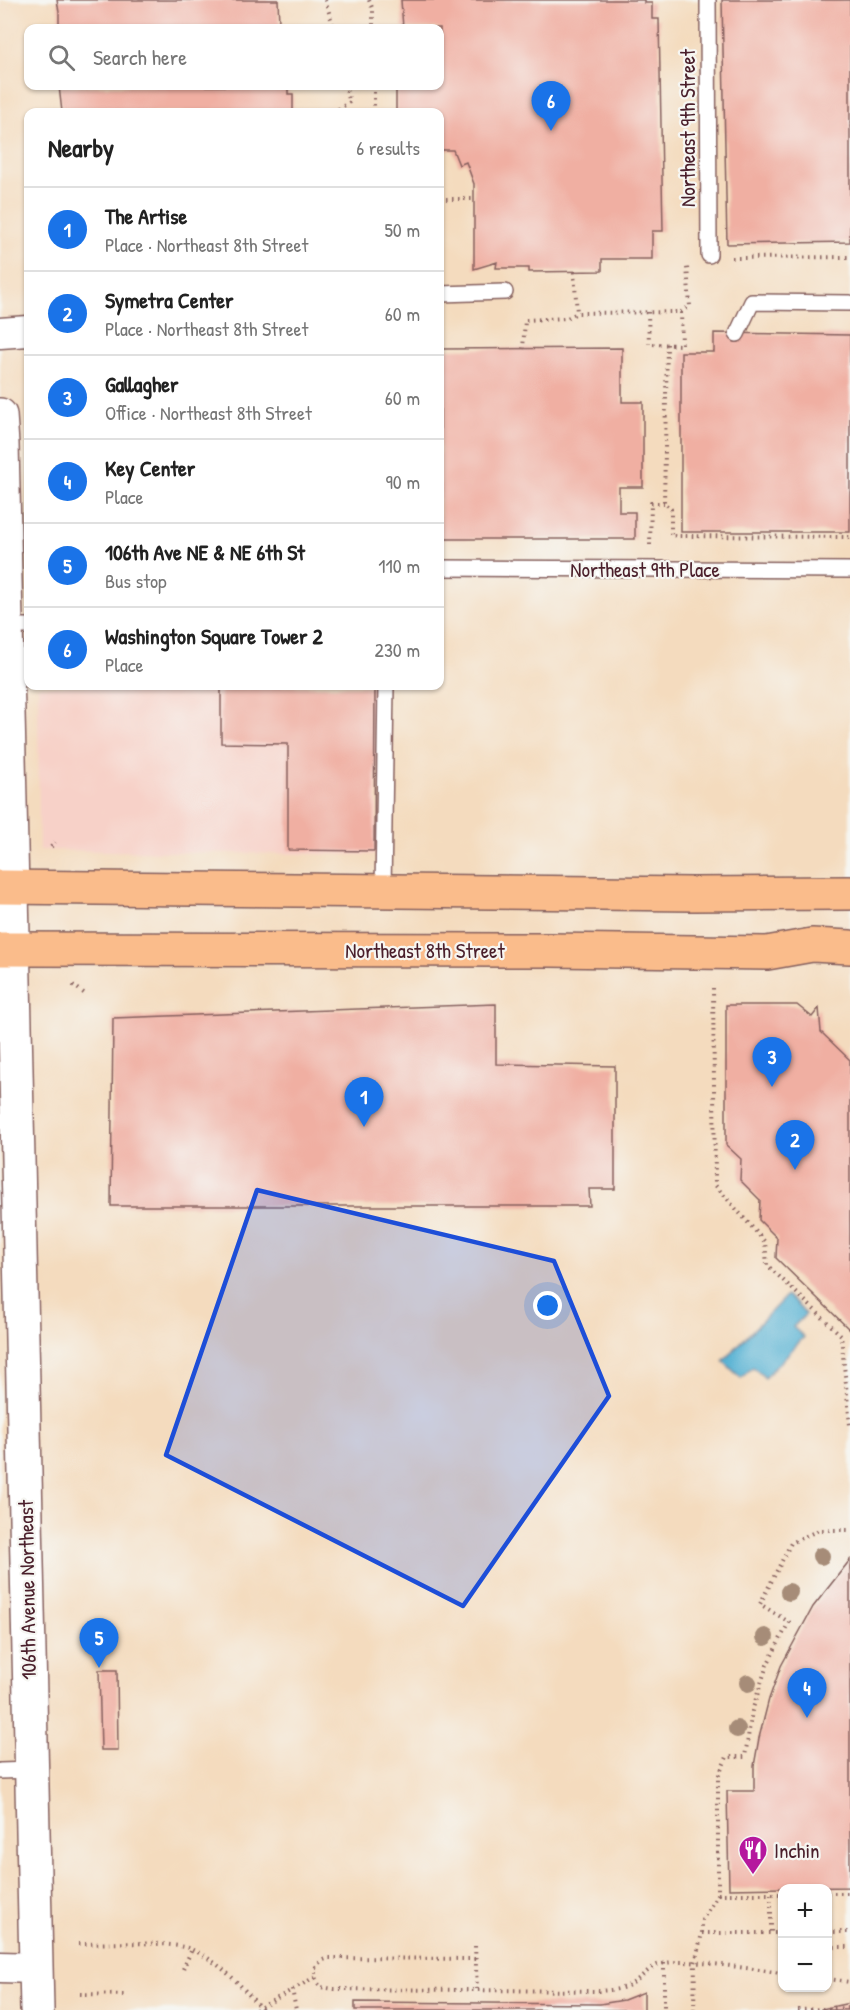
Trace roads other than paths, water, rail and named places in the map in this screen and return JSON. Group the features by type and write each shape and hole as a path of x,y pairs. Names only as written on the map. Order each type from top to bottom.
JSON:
{"main road":[{"path":"7,887 693,894 850,893"},
{"name":"Northeast 8th Street","path":"7,949 767,953 812,945 850,947"}],"street":[{"path":"0,333 24,331"},
{"name":"106th Avenue Northeast","path":"0,415 18,626 7,887 16,1263 16,1770 36,1968 37,2010"},
{"path":"0,1967 36,1968"}],"lane":[{"name":"Northeast 9th Street","path":"708,0 709,255"},
{"path":"444,294 505,292"},
{"path":"737,334 752,302 850,303"},
{"name":"Northeast 9th Place","path":"444,568 850,570"},
{"path":"383,891 386,690"}],"water":[{"path":"787,1295 806,1314 793,1327 804,1337 765,1378 753,1367 741,1378 723,1361"}],"place":[{"name":"Washington Square Tower 2","path":"551,131"},
{"name":"Gallagher","path":"772,1087"},
{"name":"The Artise","path":"364,1127"},
{"name":"Symetra Center","path":"795,1170"},
{"name":"106th Ave NE & NE 6th St","path":"99,1668"},
{"name":"Key Center","path":"807,1718"},
{"name":"Inchin","path":"753,1876"}]}
